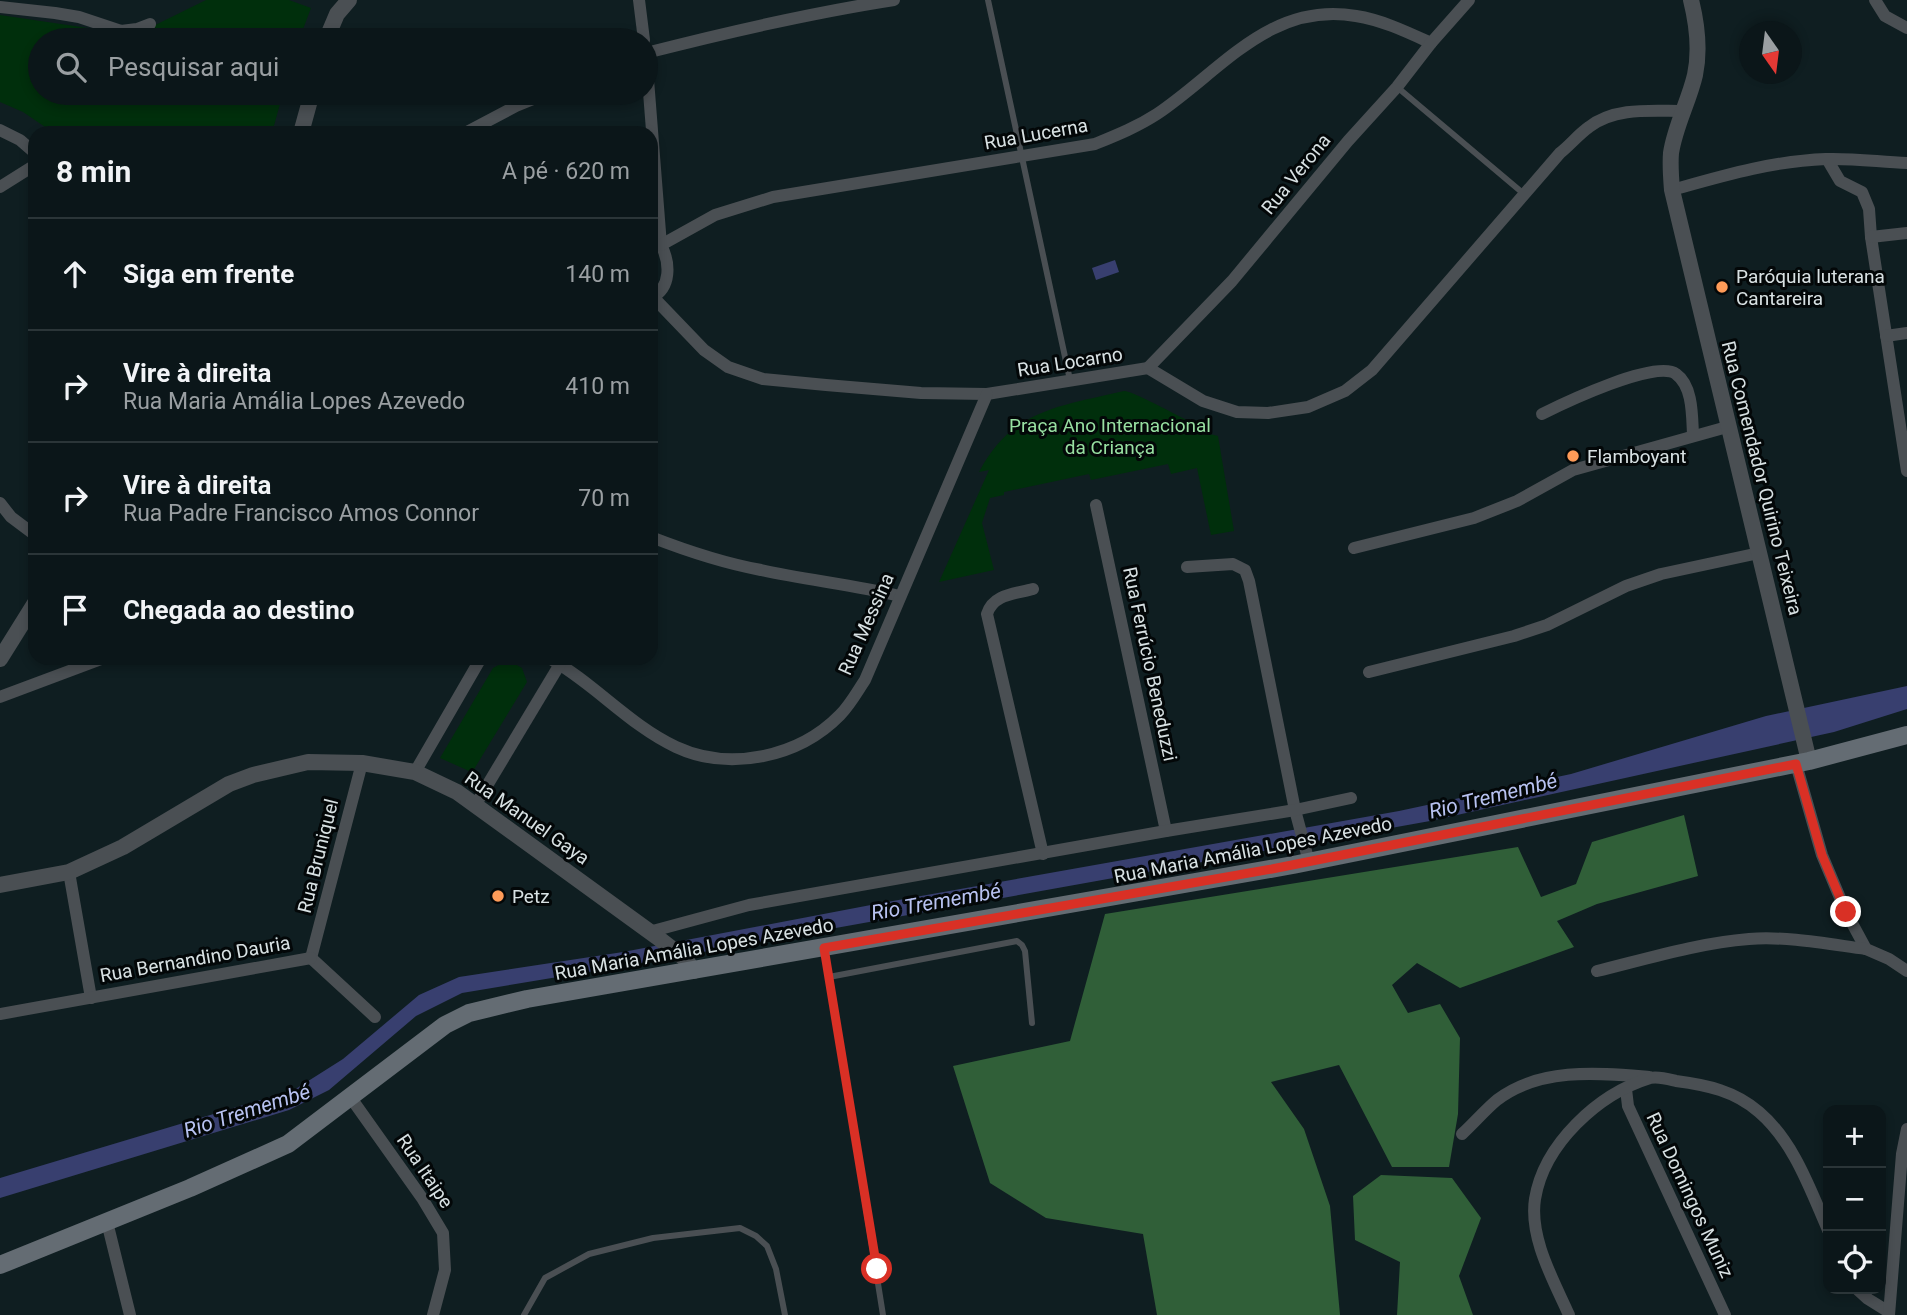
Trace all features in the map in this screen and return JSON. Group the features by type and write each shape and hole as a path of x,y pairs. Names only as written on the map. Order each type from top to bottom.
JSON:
{"main road":[{"name":"Rua Maria Amália Lopes Azevedo","path":"0,1265 276,1150 316,1125 445,1025 470,1013 689,964 824,948 1803,763 1907,735"}],"street":[{"path":"331,28 337,15 349,0"},
{"path":"639,0 642,28"},
{"path":"658,50 752,25 894,0"},
{"name":"Rua Verona","path":"1148,368 1232,281 1469,0"},
{"name":"Rua Comendador Quirino Teixeira","path":"1691,0 1696,18 1695,75 1671,153 1672,190 1802,732 1803,763"},
{"path":"1875,0 1885,16 1907,27"},
{"path":"0,7 55,13 111,28"},
{"name":"Rua Lucerna","path":"658,243 715,215 773,197 1095,144 1126,132 1157,113 1262,33 1298,18 1320,15 1355,16 1397,28 1431,43"},
{"path":"140,28 150,24"},
{"path":"303,126 309,105"},
{"path":"478,126 518,105"},
{"path":"649,105 650,126"},
{"name":"Rua Locarno","path":"658,304 704,350 728,367 763,379 921,393 987,394 1148,368 1203,401 1237,412 1268,413 1308,407 1345,391 1373,370 1560,153 1591,125 1610,116 1634,111 1682,111"},
{"path":"0,130 28,147"},
{"path":"1827,159 1840,181 1862,192 1870,209 1871,237 1907,471"},
{"path":"1672,190 1751,168 1827,159 1907,163"},
{"path":"0,187 28,169"},
{"path":"1871,237 1907,233"},
{"path":"658,246 668,259 668,275 658,293"},
{"path":"1886,336 1907,333"},
{"path":"1542,414 1604,386 1668,370 1677,374 1691,403 1693,435"},
{"name":"Rua Messina","path":"560,665 675,747 699,755 747,759 784,751 813,736 841,715 865,680 987,394"},
{"path":"1354,548 1474,518 1517,501 1573,470 1727,427"},
{"path":"0,503 11,517 28,530"},
{"name":"Rua Ferrúcio Beneduzzi","path":"1096,505 1166,831"},
{"path":"658,540 690,552 759,570 900,596"},
{"path":"1369,672 1514,636 1547,625 1626,586 1661,574 1759,553"},
{"path":"1187,567 1233,564 1245,570 1307,856"},
{"path":"1033,589 996,599 987,614 1043,855"},
{"path":"0,659 28,614"},
{"path":"0,697 85,665"},
{"path":"415,772 477,665"},
{"path":"476,804 552,665"},
{"name":"Rua Manuel Gaya","path":"0,885 69,872 123,847 229,784 253,775 307,762 362,763 415,772 476,804 689,964"},
{"name":"Rua Bruniquel","path":"311,958 362,763"},
{"path":"1803,763 1822,855 1846,912 1866,949"},
{"name":"Rua Maria Amália Lopes Azevedo","path":"653,935 749,905 1351,799"},
{"path":"69,872 91,998"},
{"path":"1597,971 1675,952 1748,939 1780,939 1866,949 1907,971"},
{"name":"Rua Bernandino Dauria","path":"0,1014 311,958 375,1017"},
{"path":"1462,1134 1499,1099 1513,1090 1568,1074 1653,1077 1705,1085 1725,1090 1760,1112 1777,1130 1799,1166 1823,1219"},
{"path":"1569,1315 1535,1225 1535,1200 1543,1171 1570,1130 1587,1113 1626,1089 1653,1077"},
{"name":"Rua Domingos Muniz","path":"1626,1089 1628,1106 1724,1315"},
{"name":"Rua Itaipe","path":"351,1098 422,1198 443,1233 445,1270 433,1315"},
{"path":"1862,1294 1889,1313 1902,1154 1907,1129"},
{"path":"107,1222 130,1315"}],"lane":[{"path":"988,0 1070,382"},
{"path":"1397,87 1524,194"},
{"path":"829,977 1017,941 1025,951 1032,1023"},
{"path":"824,948 883,1315"},
{"path":"524,1315 545,1278 589,1254 653,1238 740,1228 756,1236 767,1246 776,1269 785,1315"}],"green space":[{"path":"206,0 289,0 311,8 304,28 149,28"},
{"path":"0,15 88,28 28,28 28,105 280,105 274,126 44,126 23,112 0,102"},
{"name":"Praça Ano Internacional da Criança","path":"1124,391 1191,422 1178,426 1218,436 1234,531 1211,535 1197,468 1171,474 1168,464 1091,480 1089,474 1004,492 1004,495 990,498 982,523 994,570 939,582 989,470 979,472 992,451 1007,435 1040,414 1079,401"},
{"path":"499,665 517,665 522,668 527,682 473,771 469,771 440,758 493,668"},
{"path":"1684,815 1698,876 1597,904 1557,921 1574,947 1460,988 1417,963 1392,985 1408,1013 1440,1004 1460,1038 1458,1114 1449,1167 1392,1167 1339,1065 1271,1082 1304,1129 1330,1206 1340,1315 1157,1315 1143,1234 1046,1218 990,1183 953,1066 1070,1041 1105,914 1518,847 1541,897 1576,884 1592,842"},
{"path":"1381,1175 1452,1178 1481,1218 1459,1276 1473,1315 1397,1315 1400,1262 1355,1240 1353,1196"}],"water":[{"path":"1115,260 1119,272 1096,280 1092,268"},
{"name":"Rio Tremembé","path":"1907,686 1907,709 1834,732 1430,821 462,993 416,1016 329,1090 289,1110 0,1198 0,1178 294,1090 343,1059 419,995 459,977 623,952 1399,811 1571,774 1766,716"}],"place":[{"name":"Paróquia luterana Cantareira","path":"1722,287"},
{"name":"Flamboyant","path":"1573,456"},
{"name":"Petz","path":"498,896"}],"route":[{"path":"877,1269 824,948 1272,869 1796,764 1822,855 1846,912"}]}
